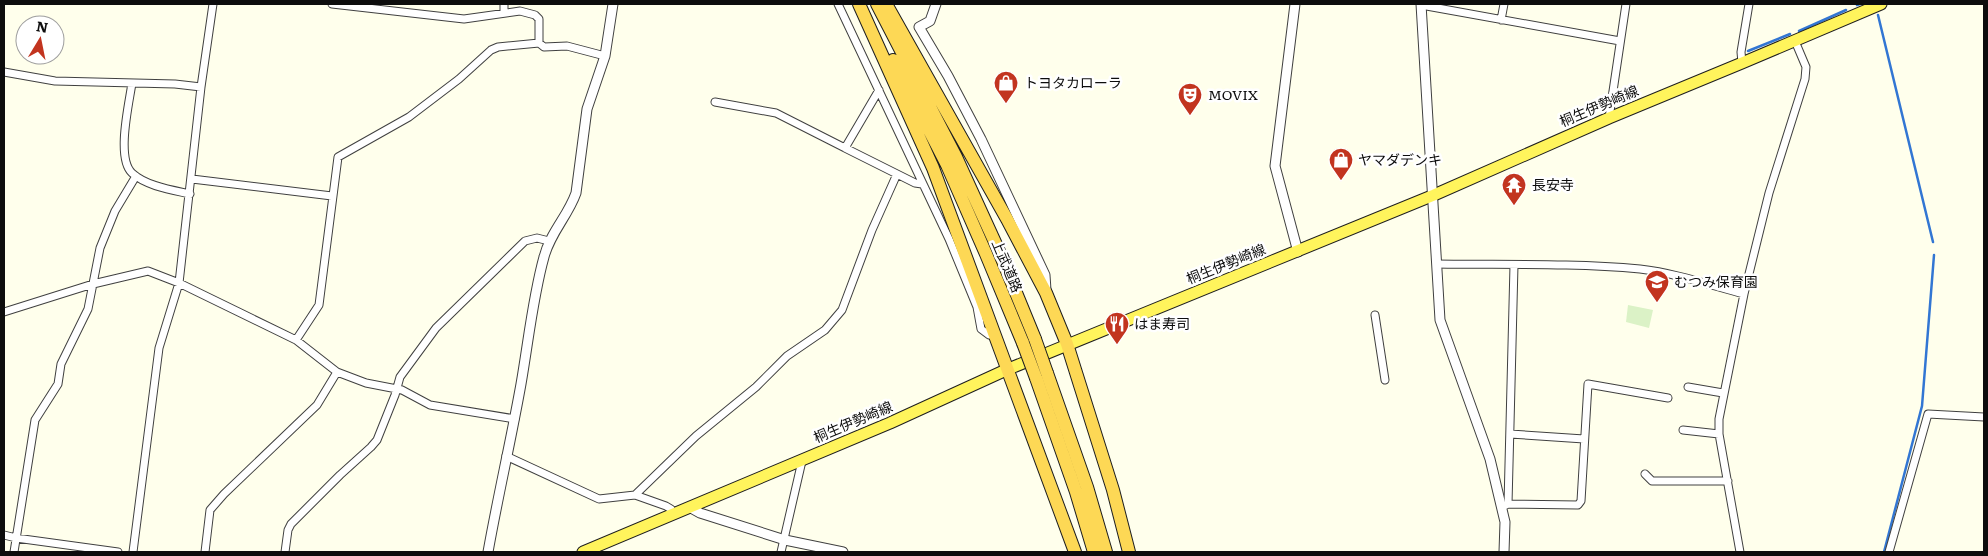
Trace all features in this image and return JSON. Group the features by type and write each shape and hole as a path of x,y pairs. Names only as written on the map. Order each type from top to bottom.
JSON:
{"highway":[{"path":"859,4 933,168 996,335 1006,370 1033,436 1075,552"},
{"name":"上武道路","path":"864,4 947,165 986,254 1029,341"},
{"name":"上武道路","path":"877,4 956,157 998,249 1042,376 1087,487 1106,552"},
{"path":"886,4 1007,219 1046,293 1067,344 1113,490 1129,552"},
{"name":"上武道路","path":"1042,376 1094,552"}],"main road":[{"name":"桐生伊勢崎線","path":"590,551 890,424 1067,344 1298,252 1609,118 1881,4"}],"street":[{"path":"133,552 160,348 179,283 201,87 214,4"},
{"path":"332,4 464,19 504,12 524,12 537,16 539,43"},
{"path":"504,4 504,12"},
{"path":"488,552 515,418 541,270 549,241 573,202 576,193 587,109 605,56 613,4"},
{"path":"838,4 960,266 977,307 981,329 989,334 996,335"},
{"path":"936,4 930,20 919,27 948,76 981,140 1045,275 1046,293"},
{"path":"1294,4 1275,166 1298,252"},
{"path":"1505,506 1480,428 1440,320 1434,195 1421,4 1620,41"},
{"path":"1501,20 1504,4"},
{"path":"1609,118 1626,4"},
{"path":"1742,63 1740,52 1749,4"},
{"path":"1740,552 1719,434 1723,393 1744,294 1769,193 1806,79 1806,67 1795,41"},
{"path":"296,340 319,305 338,157 409,117 459,79 491,50 498,47 539,43 544,47 567,46 605,56"},
{"path":"4,72 56,81 175,84 201,87"},
{"path":"132,83 124,152 130,170 136,176 172,190 190,194"},
{"path":"845,148 879,90"},
{"path":"715,102 776,113 915,183 922,184"},
{"path":"635,495 696,436 756,386 787,356 825,330 842,310 872,230 897,174"},
{"path":"14,552 35,420 58,384 62,364 88,309 100,248 115,211 136,176"},
{"path":"192,179 332,196"},
{"path":"285,552 288,530 291,524 340,475 367,452 377,440 400,378 436,328 525,241 537,238 549,241"},
{"path":"1437,264 1514,265 1535,263 1641,269 1744,294"},
{"path":"1504,552 1510,434 1514,265"},
{"path":"4,312 93,284 148,272 179,283 296,340 337,372 366,383 402,390 430,405 515,418"},
{"path":"1375,315 1385,380"},
{"path":"205,552 210,510 224,494 317,405 337,372"},
{"path":"1505,506 1578,505 1581,501 1588,384 1668,398"},
{"path":"1688,387 1723,393"},
{"path":"1889,552 1928,414 1984,417"},
{"path":"1683,430 1719,434"},
{"path":"1510,434 1584,439"},
{"path":"506,456 599,499 635,495 666,506 671,509 674,515"},
{"path":"781,552 802,460"},
{"path":"1645,474 1652,481 1728,481"},
{"path":"691,508 700,513 785,540 843,552"},
{"path":"4,535 118,552"}],"green space":[{"path":"1628,305 1653,310 1649,328 1626,322"}],"waterway":[{"path":"1799,31 1846,10"},
{"path":"1878,15 1933,242"},
{"path":"1748,51 1790,34"},
{"path":"1884,552 1922,406 1934,255"}],"place":[{"name":"トヨタカローラ","path":"1006,104"},
{"name":"MOVIX","path":"1190,116"},
{"name":"ヤマダデンキ","path":"1341,181"},
{"name":"長安寺","path":"1514,206"},
{"name":"むつみ保育園","path":"1657,303"},
{"name":"はま寿司","path":"1117,345"}]}
